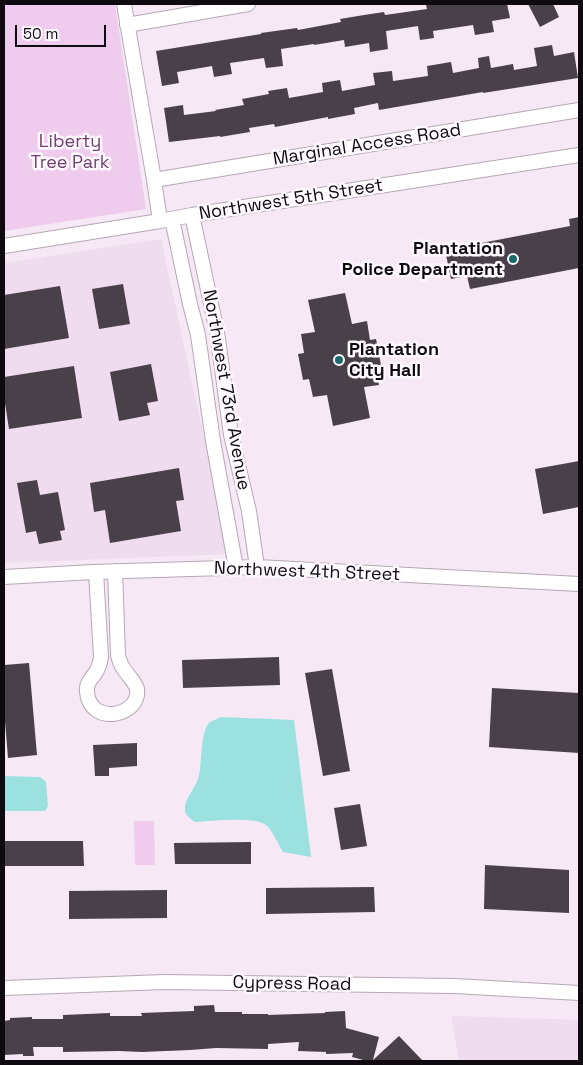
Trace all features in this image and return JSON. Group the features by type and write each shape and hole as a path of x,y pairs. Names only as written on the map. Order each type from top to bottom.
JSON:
{"street":[{"name":"Northwest 73rd Avenue","path":"124,4 154,180 198,335 213,441 236,568"},
{"path":"127,25 248,4"},
{"name":"Marginal Access Road","path":"154,180 579,110"},
{"name":"Northwest 5th Street","path":"4,246 579,155"},
{"name":"Northwest 73rd Avenue","path":"192,215 217,332 231,435 249,512 257,567"},
{"name":"Northwest 4th Street","path":"4,577 257,567 579,584"},
{"path":"96,572 101,657 99,666 86,686 89,702 95,710 111,715 125,711 137,696 136,686 122,667 118,656 114,572"},
{"name":"Cypress Road","path":"4,988 164,982 455,986 579,993"}],"shaded area":[{"path":"161,239 229,554 4,563 4,263"},
{"path":"221,717 294,720 311,857 283,852 271,831 260,822 232,820 195,822 186,814 186,803 200,773 204,733 210,722"},
{"path":"4,776 40,777 46,782 48,806 45,811 4,811"},
{"path":"451,1016 579,1020 579,1061 459,1061"}],"green space":[{"name":"Liberty Tree Park","path":"4,4 115,4 146,209 4,231"},
{"path":"134,821 154,821 155,865 135,865"}],"building":[{"path":"507,4 510,18 492,21 494,32 475,35 473,25 433,31 434,38 420,40 418,26 386,31 388,49 370,52 369,43 345,47 344,40 281,49 283,66 266,68 264,58 230,63 232,74 214,77 212,66 177,72 179,83 162,86 156,51 261,33 297,28 298,30 341,22 340,19 364,15 384,12 385,15 427,9 426,5"},
{"path":"528,4 553,4 559,17 540,27"},
{"path":"552,45 554,56 574,52 578,78 379,110 378,103 354,108 355,114 275,127 274,124 249,128 250,132 220,137 169,142 164,108 183,105 184,115 216,111 244,105 242,99 269,94 268,91 287,88 289,98 323,92 322,83 340,80 342,91 375,85 373,73 392,71 393,81 428,76 427,66 451,62 453,73 479,68 478,58 489,56 491,68 513,64 514,70 537,66 534,48"},
{"name":"Plantation Police Department","path":"579,217 579,268 470,289 467,276 451,279 445,250 570,226 569,219"},
{"path":"123,284 130,324 99,329 92,289"},
{"path":"60,286 69,338 4,349 4,295"},
{"name":"Plantation City Hall","path":"345,293 352,324 367,321 370,340 376,339 381,365 375,366 379,385 364,387 370,418 333,426 327,395 313,397 309,379 303,380 298,354 304,353 301,334 315,332 308,300"},
{"path":"151,364 158,401 147,403 150,415 119,421 110,372"},
{"path":"74,366 82,418 9,429 4,397 4,377"},
{"path":"579,461 579,507 543,514 535,469"},
{"path":"179,468 184,500 176,501 181,531 110,543 105,510 94,512 90,483"},
{"path":"37,480 40,495 58,492 65,530 60,531 62,540 39,544 36,531 26,533 17,483"},
{"path":"279,657 280,685 183,688 182,660"},
{"path":"29,663 37,755 8,758 4,709 4,665"},
{"path":"332,669 350,771 323,776 305,673"},
{"path":"492,688 579,693 579,753 489,747"},
{"path":"137,743 137,766 109,768 109,776 95,776 93,745"},
{"path":"360,804 367,846 341,850 334,808"},
{"path":"4,841 83,841 84,866 4,866"},
{"path":"251,842 251,864 175,864 174,843"},
{"path":"485,865 569,870 569,913 484,909"},
{"path":"374,887 375,912 266,914 266,888"},
{"path":"167,890 167,918 69,919 69,891"},
{"path":"214,1005 215,1012 242,1012 242,1014 268,1015 345,1011 346,1028 379,1037 373,1060 399,1036 423,1061 367,1061 352,1057 353,1053 326,1054 326,1052 298,1051 299,1042 268,1044 268,1049 216,1048 142,1052 63,1052 63,1047 33,1047 34,1056 23,1056 23,1054 4,1055 4,1021 10,1020 10,1018 63,1019 63,1015 110,1013 110,1016 142,1016 141,1013 194,1011 194,1006"}],"place":[{"name":"Plantation Police Department","path":"513,259"},
{"name":"Plantation City Hall","path":"339,360"}]}
